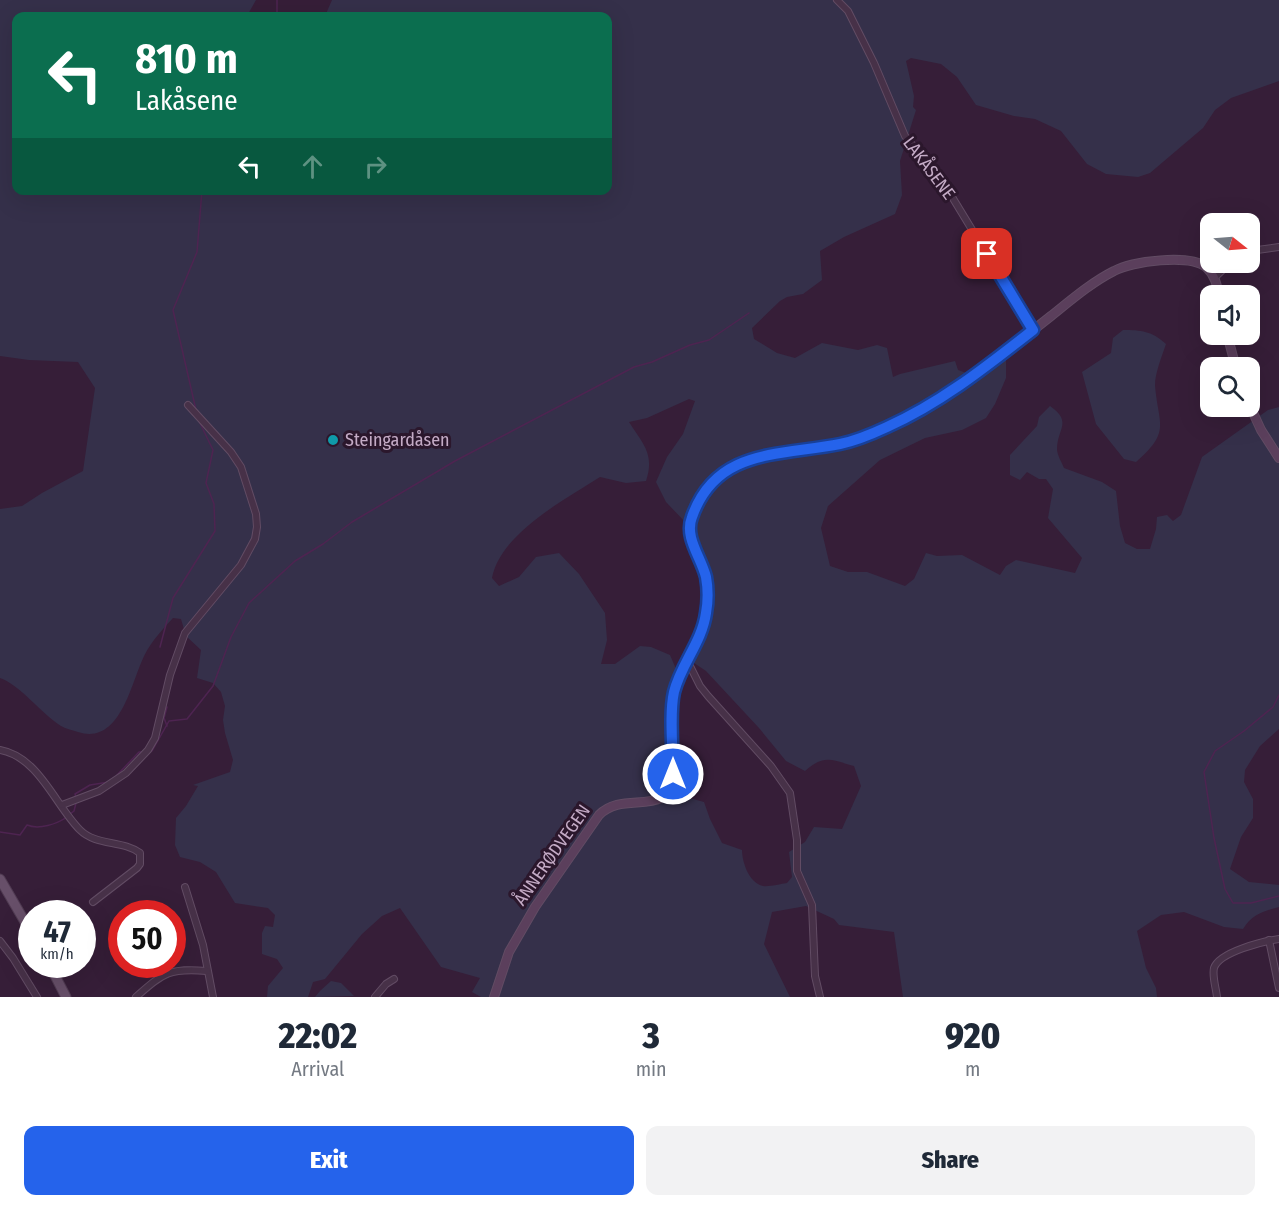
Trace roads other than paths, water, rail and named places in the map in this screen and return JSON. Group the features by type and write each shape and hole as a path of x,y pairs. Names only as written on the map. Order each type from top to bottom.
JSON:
{"main road":[{"name":"ÅNNERØDVEGEN","path":"494,997 509,952 535,907 599,815 614,804 655,801 669,789 673,774 674,692 704,627 707,591 706,579 690,537 690,520 703,494 719,474 732,466 754,458 839,444 886,428 944,396 1110,273 1130,264 1189,260 1205,267 1214,278"},
{"path":"1214,278 1216,285"},
{"path":"1255,417 1279,458"},
{"path":"0,879 18,910"},
{"path":"56,978 66,997"}],"street":[{"name":"LAKÅSENE","path":"837,0 848,11 874,63 905,136 943,182 1033,330"},
{"path":"1260,250 1279,247"},
{"path":"1214,278 1219,273"},
{"path":"62,805 99,791 126,773 148,750 155,738 170,675 185,633 241,565 255,539 256,514 240,467 231,452 188,405"},
{"path":"688,662 700,686 771,766 790,793 797,871 812,905 815,976 820,997"},
{"path":"0,750 14,755 34,770 62,805 72,822 83,833 131,848 141,856 137,868 96,900"},
{"path":"185,886 202,945 213,997"},
{"path":"1217,997 1214,969 1221,958 1256,943 1279,939"},
{"path":"1269,940 1279,988"},
{"path":"0,941 14,958 37,997"},
{"path":"136,997 159,977 172,970 207,971"},
{"path":"375,997 394,979"}],"waterway":[{"path":"277,0 277,12"},
{"path":"196,410 173,310 197,252 202,195"},
{"path":"149,751 152,751 169,721 187,719 213,686 231,637 249,603 295,561 352,522 455,461 634,367 709,340 749,313"},
{"path":"160,647 173,598 215,531 214,504 206,483 213,450 199,421"},
{"path":"1279,695 1273,707 1215,751 1204,772 1214,838 1225,889 1233,903 1251,903 1279,896"},
{"path":"167,707 164,718 167,726"},
{"path":"117,775 141,752"},
{"path":"76,798 75,794 90,785 109,782"},
{"path":"70,814 74,811 76,803"},
{"path":"0,832 20,835 27,825 48,826 67,817"}],"place":[{"name":"Steingardåsen","path":"333,440"}]}
